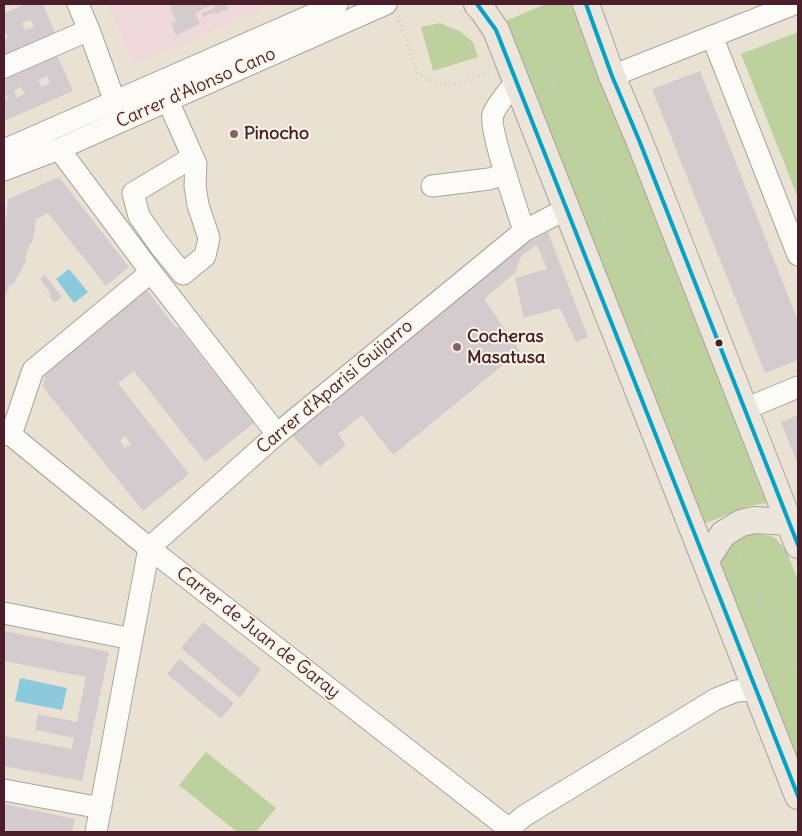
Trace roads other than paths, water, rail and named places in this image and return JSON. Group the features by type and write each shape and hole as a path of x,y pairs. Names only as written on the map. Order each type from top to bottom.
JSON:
{"main road":[{"path":"477,4 496,30 798,796"},
{"path":"586,4 612,76 793,533"},
{"path":"706,560 723,534 741,522 754,520 793,533"}],"street":[{"path":"78,4 115,102"},
{"name":"Carrer d'Alonso Cano","path":"4,150 337,4"},
{"name":"Carrer d'Alonso Cano","path":"4,170 59,149 386,4"},
{"path":"612,76 794,4"},
{"path":"4,67 89,30"},
{"path":"712,36 798,255"},
{"path":"516,82 492,116 494,134 524,231"},
{"path":"168,101 196,164 198,205 209,238 205,256 182,274 139,216 133,193 192,157"},
{"path":"59,149 277,434"},
{"path":"432,186 489,179 506,174"},
{"name":"Carrer d'Aparisi Guijarro","path":"149,548 277,434 524,231 566,210"},
{"path":"8,435 33,370 167,254"},
{"path":"745,409 798,387"},
{"name":"Carrer de Juan de Garay","path":"8,435 509,831"},
{"path":"96,832 149,548"},
{"path":"4,613 132,640"},
{"path":"509,831 524,816 716,699 736,691 756,690"},
{"path":"4,790 101,808"}],"water":[{"path":"69,269 88,292 74,303 56,279"},
{"path":"20,678 67,688 62,710 15,701"}],"place":[{"name":"Pinocho","path":"234,134"},
{"name":"Cocheras Masatusa","path":"457,347"}]}
